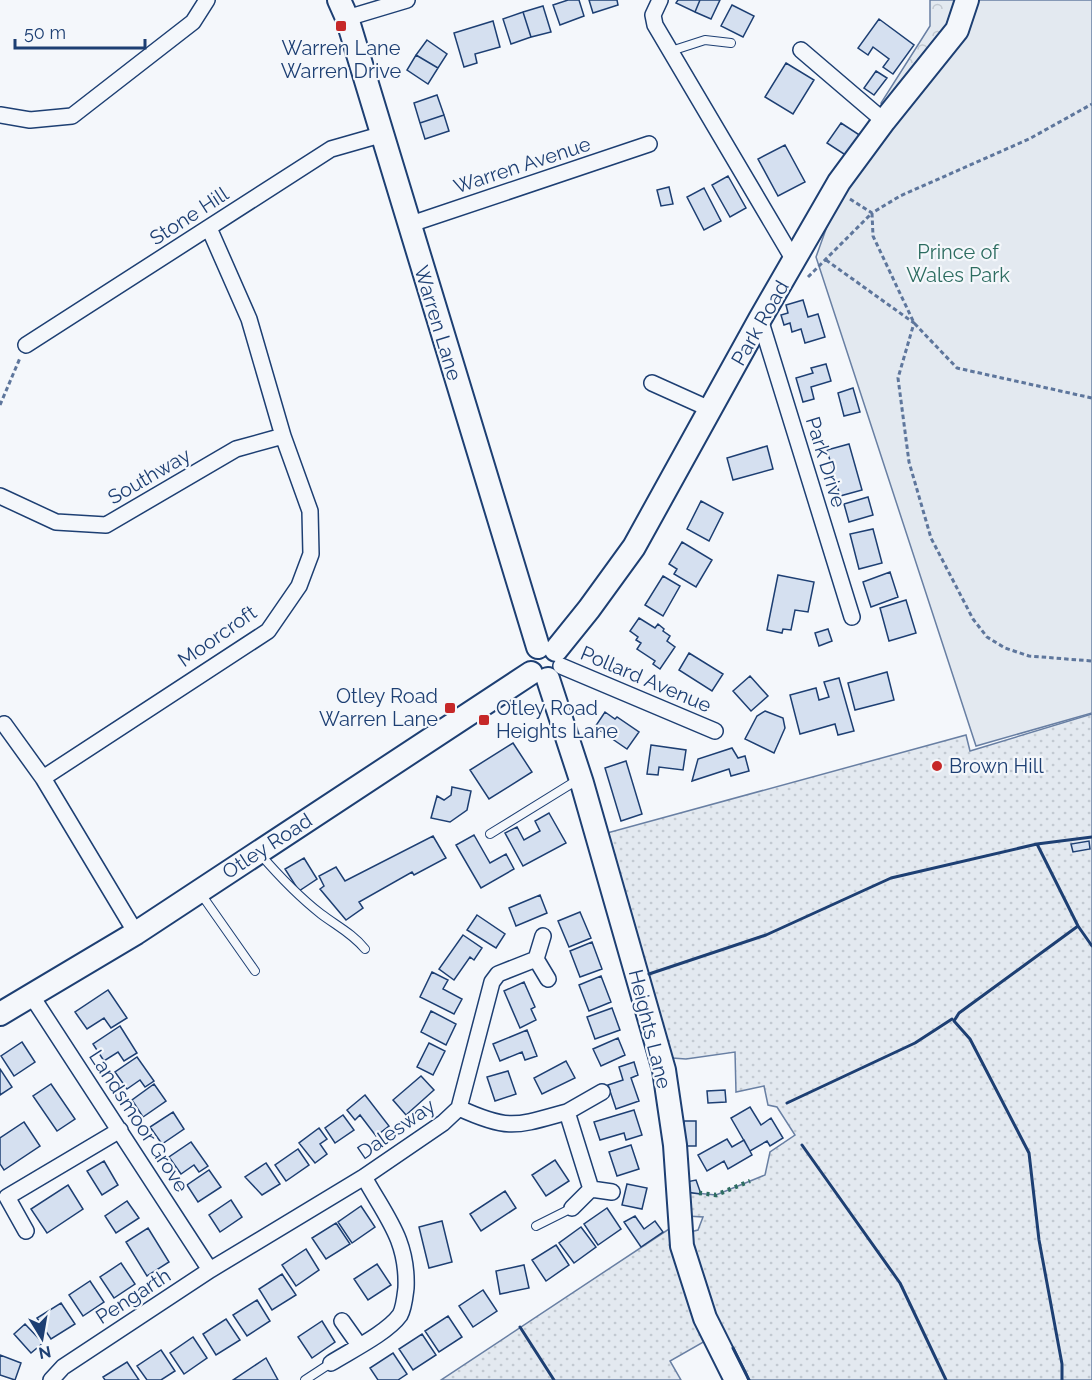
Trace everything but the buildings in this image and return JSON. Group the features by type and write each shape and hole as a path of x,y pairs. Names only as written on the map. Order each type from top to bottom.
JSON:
{"street":[{"path":"0,115 30,120 72,116 194,22 207,0"},
{"path":"343,9 407,0"},
{"path":"660,0 653,15 655,25 801,270"},
{"name":"Park Road","path":"547,663 634,547 712,410 760,319 801,270 839,182 884,120 957,30 967,0"},
{"name":"Warren Lane","path":"343,9 408,225 547,663"},
{"path":"801,50 884,120"},
{"name":"Stone Hill","path":"26,345 331,149 380,135"},
{"name":"Warren Avenue","path":"408,225 649,144"},
{"name":"Moorcroft","path":"43,778 268,631 299,586 311,554 310,511 283,436 249,319 209,228"},
{"name":"Park Drive","path":"760,319 852,617"},
{"path":"652,382 712,410"},
{"name":"Southway","path":"0,496 56,522 106,525 236,449 283,436"},
{"name":"Pollard Avenue","path":"547,663 715,730"},
{"name":"Heights Lane","path":"547,663 663,1070 675,1145 682,1246 705,1318 736,1380"},
{"name":"Otley Road","path":"0,1014 136,933 547,663"},
{"path":"4,724 43,778 136,933"},
{"path":"543,936 536,959 548,979"},
{"name":"Dalesway","path":"210,1270 364,1178 443,1124 459,1108 492,982 498,974 536,959"},
{"name":"Landsmoor Grove","path":"32,995 210,1270"},
{"path":"459,1108 496,1123 518,1125 567,1112 602,1092"},
{"path":"567,1112 591,1188"},
{"path":"26,1231 7,1197 120,1130"},
{"path":"331,1363 401,1314 405,1295 407,1263 402,1246 364,1178"},
{"path":"591,1188 612,1192"},
{"path":"572,1208 591,1188"},
{"name":"Pengarth","path":"51,1380 63,1367 210,1270"},
{"path":"342,1321 359,1345"}],"lane":[{"path":"672,51 705,40 731,44"},
{"path":"490,834 580,778"},
{"path":"259,853 290,888 323,916 356,938 365,950"},
{"path":"199,890 255,971"},
{"path":"536,1226 572,1208"},
{"path":"305,1380 331,1363"}],"path":[{"path":"801,270 826,260 872,213 900,196 1029,139 1092,104"},
{"path":"848,198 872,213"},
{"path":"872,213 873,236 914,323 898,378 909,462 931,538 973,619 987,637 1005,648 1029,656 1092,661"},
{"path":"826,260 914,323 957,368 1092,398"},
{"path":"0,405 26,345"}],"green space":[{"path":"930,0 957,0 938,43 887,108 881,103 930,26"},
{"name":"Prince of Wales Park","path":"974,0 1092,0 1092,713 976,746 816,257 835,204"},
{"path":"1092,714 1092,1380 749,1380 703,1290 690,1232 698,1230 703,1217 687,1216 686,1192 716,1195 765,1175 770,1152 795,1135 777,1107 768,1105 764,1086 736,1092 735,1052 686,1059 672,1058 607,833 966,735 970,751"},
{"path":"672,1227 688,1302 707,1340 670,1361 681,1380 441,1380"}],"hedge":[{"path":"699,1193 716,1195 750,1181"}],"wall":[{"path":"649,974 766,935 891,878 1037,844 1092,837"},
{"path":"1037,844 1078,926 1092,946"},
{"path":"1062,1380 1062,1364 1039,1240 1029,1153 970,1039 954,1021 959,1013 1078,926"},
{"path":"787,1103 915,1043 952,1019"},
{"path":"802,1145 900,1283 946,1380"},
{"path":"520,1327 554,1380"},
{"path":"733,1348 749,1380"}],"place":[{"name":"Warren Lane Warren Drive","path":"341,26"},
{"name":"Otley Road Warren Lane","path":"450,708"},
{"name":"Otley Road Heights Lane","path":"484,720"},
{"name":"Brown Hill","path":"937,766"}]}
